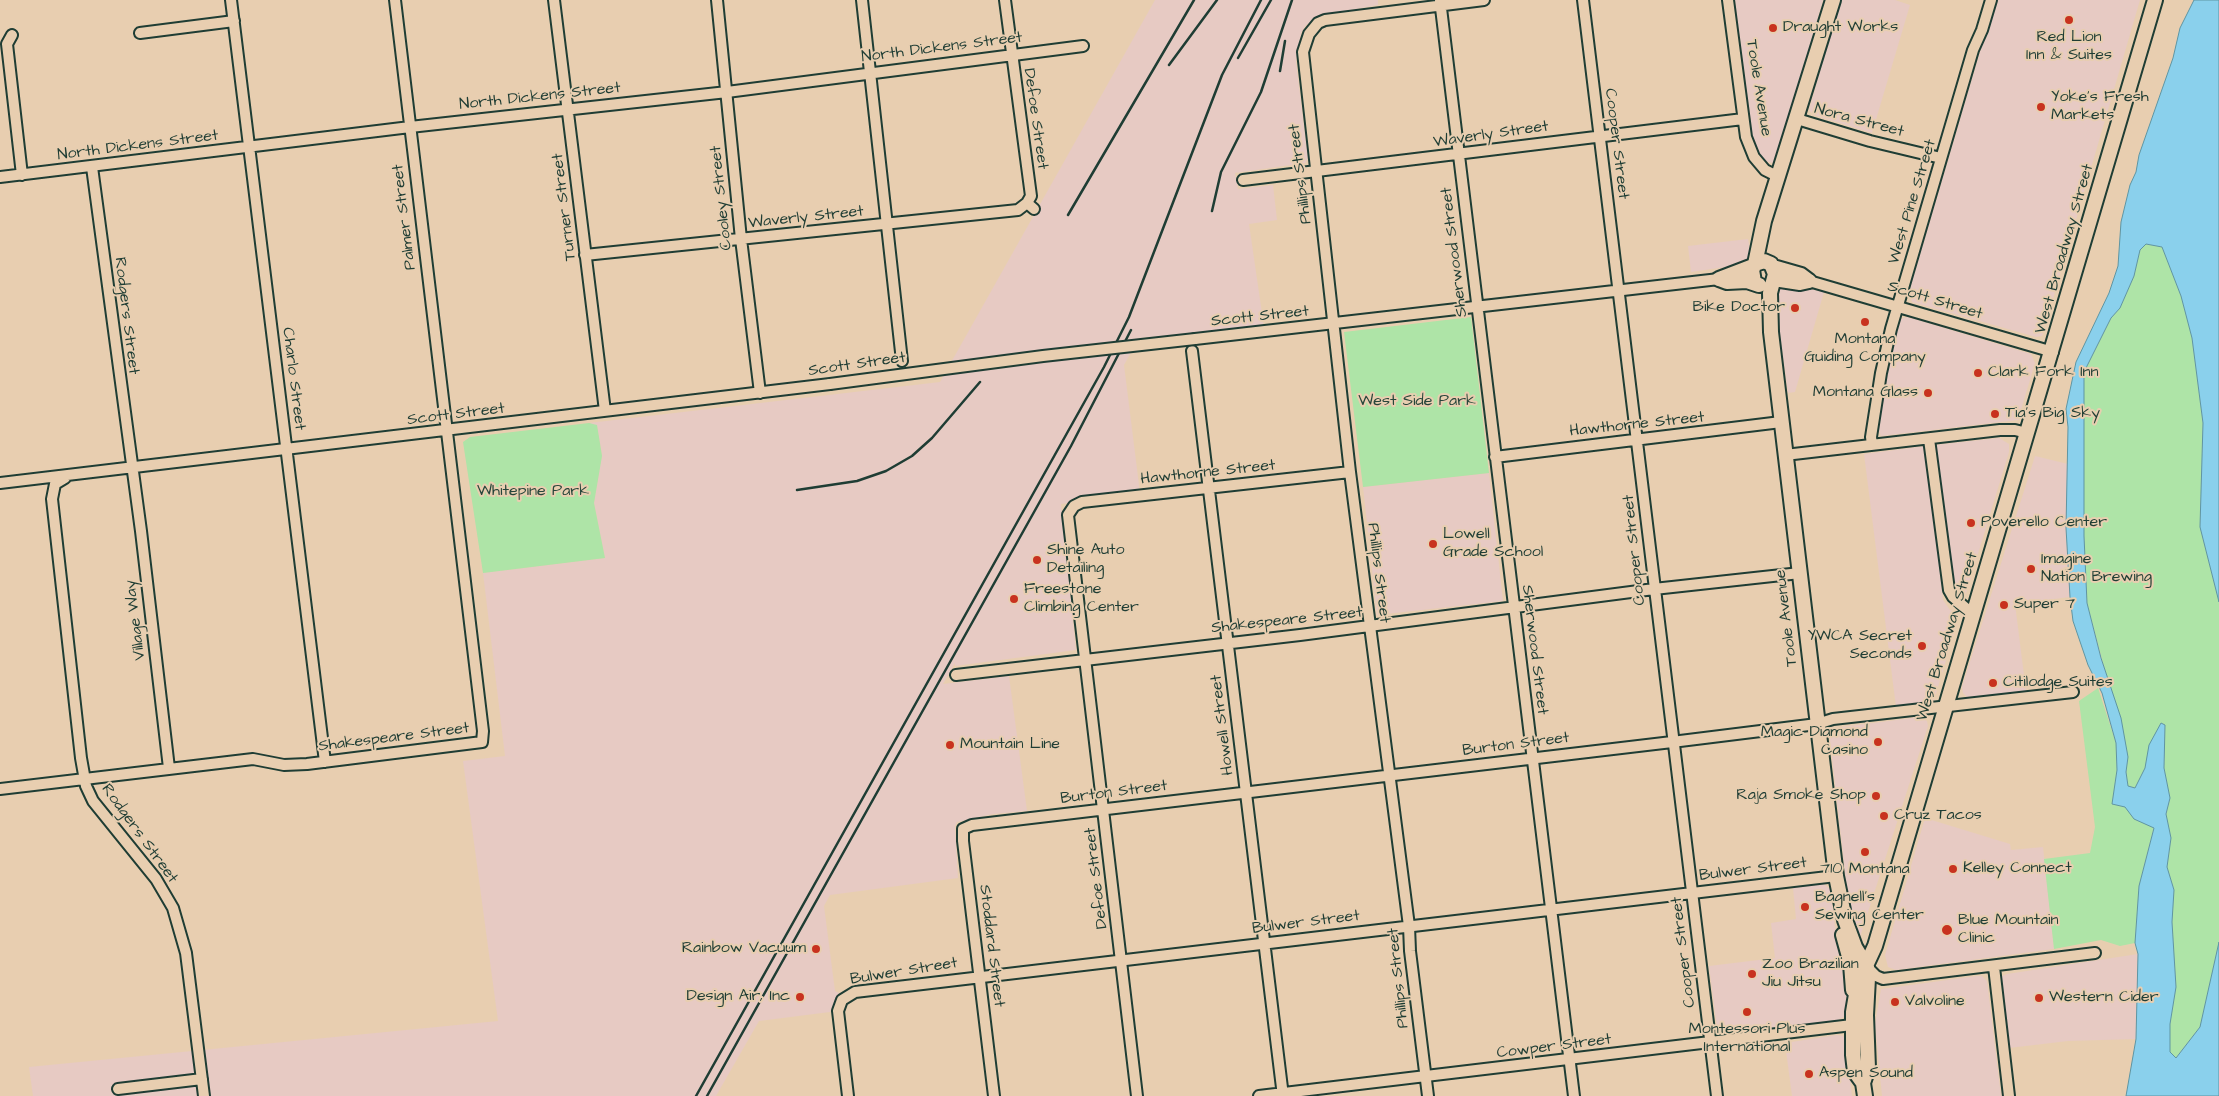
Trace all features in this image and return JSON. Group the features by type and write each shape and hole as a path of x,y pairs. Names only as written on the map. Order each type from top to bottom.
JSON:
{"main road":[{"path":"1779,177 1833,0"},
{"name":"West Broadway Street","path":"1864,1090 1855,1072 1853,1019 1858,983 1867,967 1886,913 1945,706 2053,352 2155,0"},
{"name":"Toole Avenue","path":"1779,177 1764,221 1752,275 1770,332 1836,876 1849,933 1867,967"},
{"name":"Toole Avenue","path":"1770,332 1773,273 1767,244 1773,218 1773,196"},
{"path":"1719,279 1764,261 1773,273"},
{"path":"1719,279 1756,283 1773,273 1801,275 1809,280"},
{"name":"Toole Avenue","path":"1840,900 1842,932 1852,970 1853,1019"},
{"name":"West Broadway Street","path":"1864,1090 1868,1068 1867,967"}],"street":[{"name":"Charlo Street","path":"231,0 324,762"},
{"name":"Palmer Street","path":"395,0 445,432"},
{"name":"Turner Street","path":"554,0 604,411"},
{"name":"Cooley Street","path":"717,0 741,239 760,393"},
{"path":"862,0 902,361"},
{"name":"Defoe Street","path":"1005,0 1031,196 1030,206"},
{"path":"1440,2 1484,0"},
{"name":"Cooper Street","path":"1583,0 1638,440 1672,742 1717,1096"},
{"name":"Toole Avenue","path":"1728,0 1746,136 1754,158 1764,170 1779,177"},
{"name":"West Pine Street","path":"1872,445 1871,437 1881,373 1897,306 1973,50 1982,30 1991,0"},
{"name":"Phillips Street","path":"1428,1096 1409,926 1350,472 1303,52 1309,34 1318,23 1325,20 1440,2"},
{"name":"Sherwood Street","path":"1440,2 1574,1096"},
{"path":"140,33 234,21"},
{"path":"12,35 7,44 22,175"},
{"name":"North Dickens Street","path":"0,177 410,127 727,92 1083,46"},
{"name":"Waverly Street","path":"1243,180 1743,119"},
{"name":"Nora Street","path":"1797,119 1870,141 1941,158"},
{"name":"Rodgers Street","path":"92,166 131,468"},
{"name":"Waverly Street","path":"586,255 1018,210 1030,206"},
{"name":"Scott Street","path":"0,483 445,432 1043,356 1719,279"},
{"name":"Scott Street","path":"1809,280 2053,352"},
{"name":"Howell Street","path":"1192,351 1283,1095"},
{"name":"Hawthorne Street","path":"1495,457 1781,422"},
{"path":"1785,456 2000,430 2015,430 2027,433"},
{"name":"Shakespeare Street","path":"0,789 169,768 253,760 292,766 477,744 483,738 445,432"},
{"path":"1929,438 1949,590 1952,597 1973,614"},
{"name":"Village Way","path":"131,468 141,531 169,768"},
{"name":"Hawthorne Street","path":"1071,509 1082,502 1350,472"},
{"name":"Rodgers Street","path":"68,476 55,484 52,498 85,778 93,800 151,873 173,908 186,953 204,1096"},
{"name":"Defoe Street","path":"1071,509 1068,523 1104,809 1137,1096"},
{"name":"Shakespeare Street","path":"956,675 1514,609 1654,589 1800,573"},
{"name":"Burton Street","path":"964,829 972,825 1246,791 1672,742 1817,724 1833,719 2073,692"},
{"name":"Stoddard Street","path":"964,829 962,841 994,1096"},
{"name":"Bulwer Street","path":"848,1096 838,1011 842,1000 855,992 1551,908 1836,876"},
{"path":"1867,967 1876,976 1883,979 1994,967 2096,953"},
{"path":"1994,967 2009,1096"},
{"name":"Cowper Street","path":"1259,1096 1283,1095 1710,1043 1853,1019"},
{"path":"118,1089 202,1079"}],"shaded area":[{"path":"1155,0 1378,0 1378,5 1323,15 1306,25 1301,33 1296,62 1308,158 1305,163 1235,173 1238,189 1273,185 1277,220 1249,224 1264,327 1139,338 1124,365 1140,493 1061,504 1076,650 955,666 955,663 943,684 1009,676 1027,811 993,814 957,822 955,826 958,878 830,895 824,906 835,991 839,993 830,1012 759,1021 716,1096 33,1096 29,1067 498,1021 463,761 505,756 483,573 605,558 594,503 602,455 597,426 589,423 940,382"},
{"path":"1735,0 1823,0 1777,159 1773,163 1764,161 1753,140"},
{"path":"1840,0 1895,0 1910,5 1872,133 1814,115 1809,110"},
{"path":"1998,0 2140,0 2043,333 2042,336 2036,337 1912,302 1909,292 1982,45"},
{"path":"1748,239 1751,256 1750,261 1746,264 1691,272 1688,246"},
{"path":"1787,284 1824,292 1795,392 1788,393 1775,298 1777,288"},
{"path":"1908,317 2031,354 2035,363 2018,420 1881,436 1878,429 1885,372 1898,323 1900,319"},
{"path":"1999,438 2009,444 2009,452 1964,600 1953,592 1935,445"},
{"path":"1926,446 1943,600 1950,610 1960,614 1932,703 1896,707 1864,454"},
{"path":"2035,456 2068,464 2066,528 2070,597 2015,604 2026,691 1967,697 1963,693 1962,687"},
{"name":"Lowell Grade School","path":"1489,473 1503,601 1377,615 1363,487"},
{"path":"1920,717 1927,721 1928,726 1859,940 1852,933 1829,731 1834,728"},
{"path":"1925,818 2010,844 2011,850 2043,847 2054,949 1896,970 1888,967 1885,955"},
{"path":"1824,884 1830,889 1838,948 1850,987 1845,1016 1838,1020 1721,1035 1717,1028 1709,966 1775,958 1771,923 1796,919 1793,888"},
{"path":"2138,954 2136,1039 2068,1041 2009,1048 2002,976"},
{"path":"1982,976 1987,981 2001,1096 1882,1096 1875,1024 1881,989"},
{"path":"1837,1035 1843,1036 1846,1042 1852,1096 1792,1096 1785,1043"}],"green space":[{"path":"2146,244 2162,247 2181,296 2192,338 2203,423 2200,527 2219,602 2219,942 2200,1027 2175,1059 2170,1052 2170,1024 2176,987 2172,922 2174,890 2167,867 2171,838 2166,814 2170,798 2164,768 2165,725 2161,723 2150,745 2145,768 2135,788 2128,786 2126,772 2128,757 2087,603 2084,536 2084,372 2111,318 2120,308 2134,276 2140,250"},
{"name":"West Side Park","path":"1471,317 1489,473 1363,487 1344,332"},
{"name":"Whitepine Park","path":"589,423 597,425 602,456 594,503 605,558 483,573 463,442 470,437"},
{"path":"2098,688 2116,743 2117,770 2112,804 2126,807 2134,819 2154,827 2139,886 2135,943 2120,946 2101,940 2054,949 2044,859 2090,853 2095,827 2079,701"}],"water":[{"path":"2194,0 2219,0 2219,602 2200,527 2203,423 2192,338 2181,296 2162,247 2146,244 2140,250 2134,276 2120,308 2111,318 2084,372 2084,536 2087,603 2101,658 2121,718 2128,757 2126,772 2128,786 2135,788 2145,768 2149,745 2161,723 2165,725 2164,768 2170,798 2166,814 2171,838 2167,867 2174,890 2172,922 2176,987 2170,1024 2170,1052 2176,1058 2200,1027 2219,942 2219,1096 2126,1096 2136,1039 2138,954 2135,943 2139,886 2154,828 2134,819 2125,807 2112,804 2117,770 2116,743 2102,693 2088,665 2073,621 2066,528 2068,427 2066,409 2076,362 2109,293 2118,266 2121,222 2130,185 2136,172 2139,155 2173,58 2180,28"}],"railway":[{"path":"1068,215 1194,0"},
{"path":"1169,65 1217,0"},
{"path":"696,1096 1104,367 1129,317 1222,75 1261,0"},
{"path":"1238,58 1271,0"},
{"path":"1212,211 1221,172 1261,92 1292,0"},
{"path":"1280,71 1285,41"},
{"path":"707,1096 1071,446 1131,330"},
{"path":"797,490 857,481 886,471 912,456 932,438 980,382"}],"place":[{"name":"Red Lion Inn & Suites","path":"2069,20"},
{"name":"Draught Works","path":"1773,28"},
{"name":"Yoke's Fresh Markets","path":"2041,107"},
{"name":"Bike Doctor","path":"1795,308"},
{"name":"Montana Guiding Company","path":"1865,322"},
{"name":"Clark Fork Inn","path":"1978,373"},
{"name":"Montana Glass","path":"1928,393"},
{"name":"Tia's Big Sky","path":"1995,414"},
{"name":"Poverello Center","path":"1971,523"},
{"name":"Lowell Grade School","path":"1433,544"},
{"name":"Shine Auto Detailing","path":"1037,560"},
{"name":"Imagine Nation Brewing","path":"2031,569"},
{"name":"Freestone Climbing Center","path":"1014,599"},
{"name":"Super 7","path":"2004,605"},
{"name":"YWCA Secret Seconds","path":"1922,646"},
{"name":"Citilodge Suites","path":"1993,683"},
{"name":"Magic Diamond Casino","path":"1878,742"},
{"name":"Mountain Line","path":"950,745"},
{"name":"Raja Smoke Shop","path":"1876,796"},
{"name":"Cruz Tacos","path":"1884,816"},
{"name":"710 Montana","path":"1865,852"},
{"name":"Kelley Connect","path":"1953,869"},
{"name":"Bagnell's Sewing Center","path":"1805,907"},
{"name":"Blue Mountain Clinic","path":"1947,930"},
{"name":"Rainbow Vacuum","path":"816,949"},
{"name":"Zoo Brazilian Jiu Jitsu","path":"1752,974"},
{"name":"Design Air, Inc","path":"800,997"},
{"name":"Western Cider","path":"2039,998"},
{"name":"Valvoline","path":"1895,1002"},
{"name":"Montessori Plus International","path":"1747,1012"},
{"name":"Aspen Sound","path":"1809,1074"}]}
